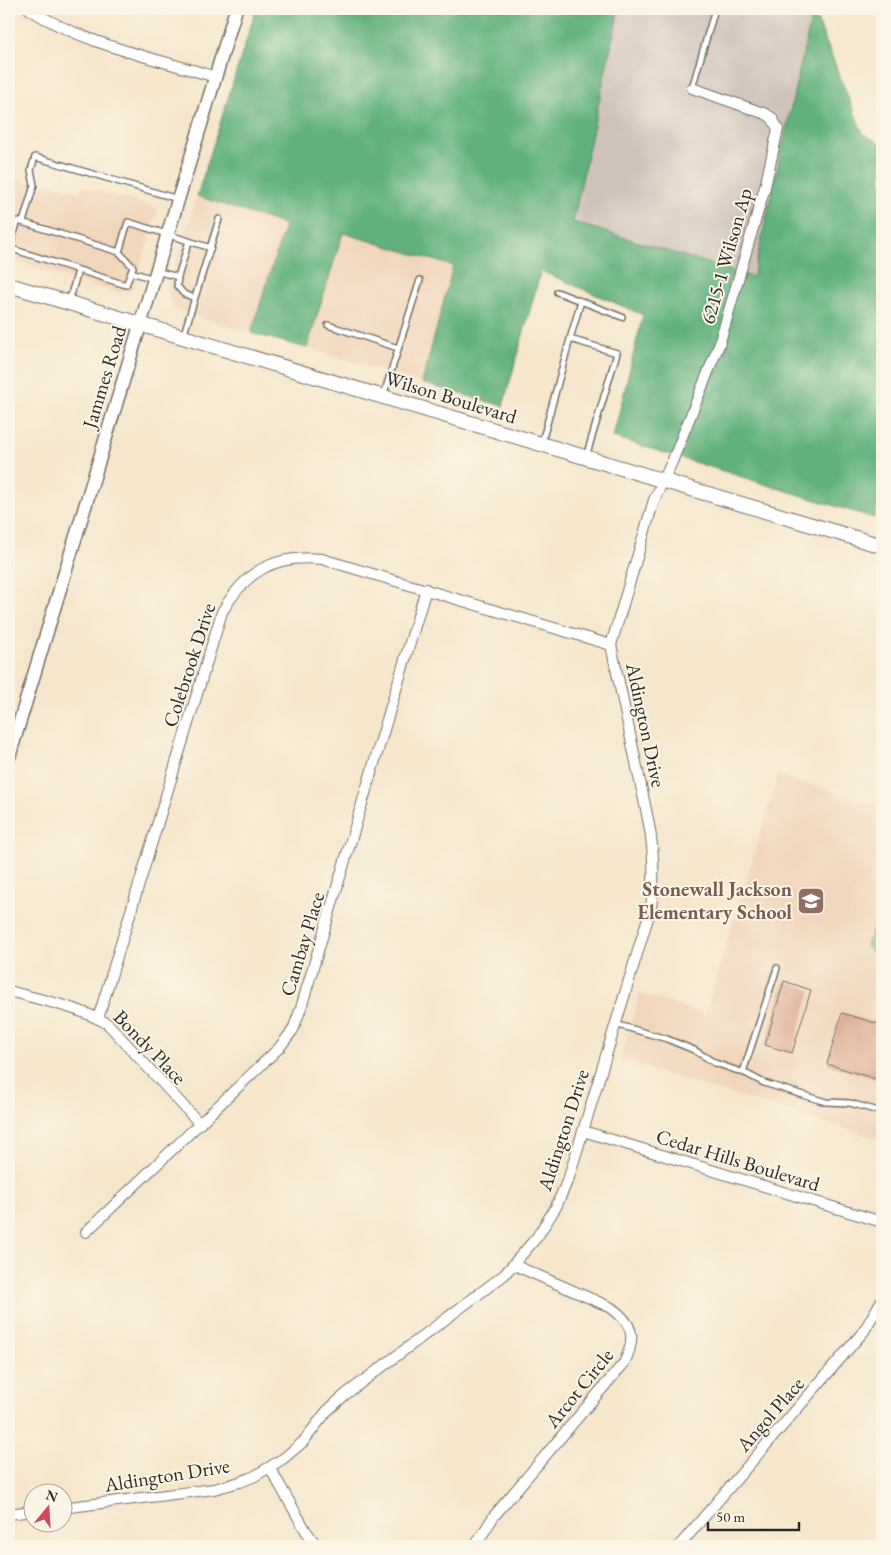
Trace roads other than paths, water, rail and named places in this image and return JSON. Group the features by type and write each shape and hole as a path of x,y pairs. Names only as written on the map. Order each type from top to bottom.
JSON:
{"main road":[{"name":"Wilson Boulevard","path":"9,285 882,546"}],"street":[{"path":"29,9 43,18 86,38 215,77"},
{"name":"Jammes Road","path":"9,757 236,9"},
{"name":"6215-1 Wilson Ap","path":"663,481 719,345 765,187 778,129 772,118 766,114 692,88"},
{"name":"Aldington Drive","path":"72,1507 214,1489 240,1482 270,1468 303,1442 327,1411 346,1394 487,1289 514,1265 537,1237 556,1207 569,1177 584,1131 651,908 654,888 653,846 611,645 654,500 663,481"},
{"name":"Colebrook Drive","path":"98,1019 222,612 233,593 261,569 282,560 303,557 322,559 611,645"},
{"name":"Cambay Place","path":"86,1232 280,1048 293,1030 302,1008 426,589"},
{"name":"Bondy Place","path":"9,991 98,1019 108,1024 200,1124"},
{"name":"Cedar Hills Boulevard","path":"584,1131 882,1222"},
{"name":"Arcot Circle","path":"475,1546 494,1516 624,1363 630,1353 632,1340 630,1327 623,1316 610,1307 514,1265"},
{"name":"Angol Place","path":"679,1546 864,1331 882,1300"},
{"path":"270,1468 306,1531 317,1546"},
{"path":"9,1514 22,1513"}],"lane":[{"path":"692,88 715,9"},
{"path":"23,222 34,185 31,170 35,157 178,198"},
{"path":"182,337 219,220"},
{"path":"18,221 119,252 133,267 126,284 78,271 9,248 18,221"},
{"path":"119,252 128,222 210,248"},
{"path":"189,241 177,286 184,294 195,298"},
{"path":"68,303 78,271"},
{"path":"131,272 178,277"},
{"path":"383,397 420,280"},
{"path":"558,292 622,317"},
{"path":"541,444 581,301"},
{"path":"328,325 398,348"},
{"path":"570,339 617,353 586,457"},
{"path":"743,1072 777,968"},
{"path":"615,1024 666,1039 694,1050 715,1063 743,1072 764,1083 826,1102 850,1103 882,1112"}],"place":[{"name":"Stonewall Jackson Elementary School","path":"811,901"}]}
